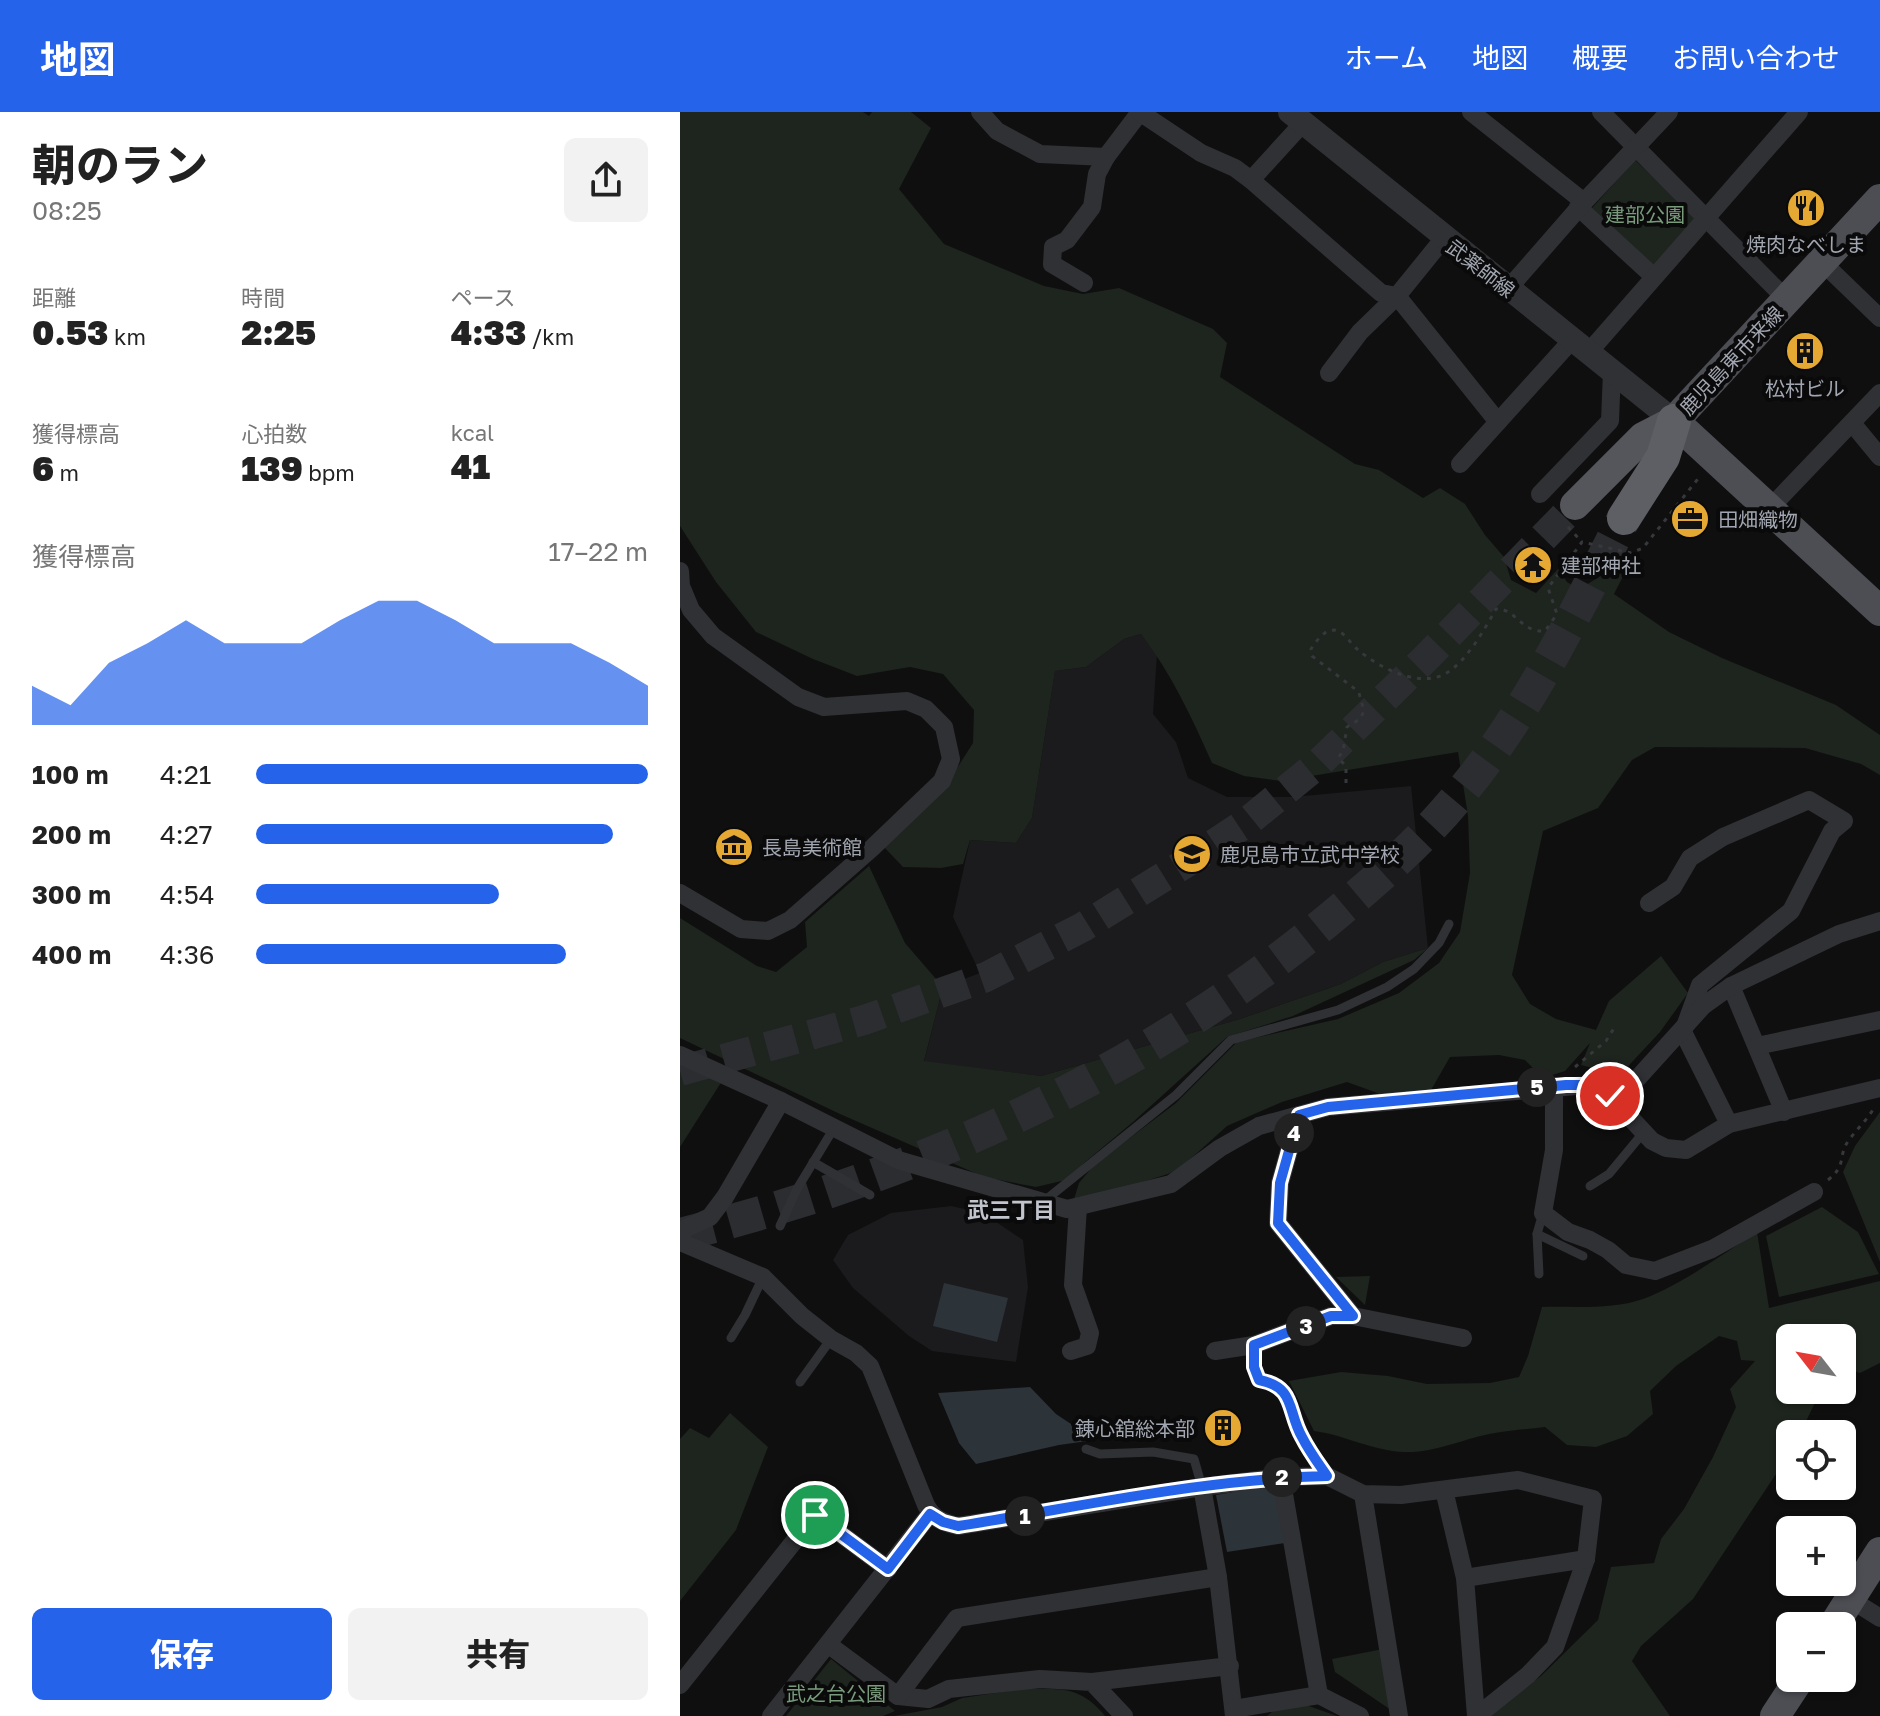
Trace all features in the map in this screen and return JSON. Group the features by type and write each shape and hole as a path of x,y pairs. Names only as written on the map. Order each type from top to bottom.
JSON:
{"highway":[{"path":"1624,518 1663,457 1674,421"},
{"path":"1575,505 1643,437 1674,421"}],"main road":[{"name":"鹿児島東市来線","path":"1880,199 1674,421 1880,611"},
{"path":"1842,1612 1880,1552"},
{"path":"1775,1716 1791,1692"}],"street":[{"path":"980,112 997,131 1040,154 1106,157"},
{"path":"1471,112 1581,204 1654,277"},
{"path":"1601,112 1787,300"},
{"path":"1508,289 1581,204 1669,112"},
{"path":"1460,464 1498,422 1654,277 1799,112"},
{"path":"1084,283 1052,264 1053,247 1067,240 1092,207 1097,174 1106,157 1141,113 1201,153 1235,168 1381,293 1397,296 1498,422"},
{"path":"1251,180 1297,118"},
{"name":"武薬師線","path":"1297,118 1674,421"},
{"path":"1329,373 1360,332 1397,296 1444,238"},
{"path":"1822,262 1880,318"},
{"path":"1540,494 1610,421 1612,371"},
{"path":"1770,508 1880,393"},
{"path":"1852,423 1880,457"},
{"path":"680,571 681,586 691,610 713,636 798,697 824,707 907,701 917,705 926,709 944,727 951,759 942,781 872,848 790,920 768,931 741,929 680,893"},
{"path":"1649,903 1673,887 1690,858 1712,844 1809,800 1844,821 1832,831 1791,911 1700,985 1683,1032 1729,1124"},
{"path":"1610,1096 1637,1079 1683,1032 1703,1006 1731,986 1839,934 1880,921"},
{"path":"1731,986 1784,1112"},
{"path":"1757,1046 1880,1020"},
{"path":"680,1055 898,1160 1067,1209 1171,1184 1220,1148 1259,1126 1328,1107 1588,1085 1610,1096 1643,1133 1666,1148 1686,1150 1729,1124 1880,1088"},
{"path":"1560,1085 1554,1150 1543,1213 1568,1232 1608,1250 1626,1265 1655,1271 1712,1249 1814,1192"},
{"path":"781,1101 710,1217 680,1233 685,1244 763,1277 802,1316 870,1366 930,1514 943,1522 958,1526 1281,1477 1327,1476 1363,1494 1401,1495 1518,1480 1593,1499 1586,1559 1555,1647 1528,1675 1476,1716"},
{"path":"1299,1115 1280,1183 1278,1223 1353,1316"},
{"path":"1071,1351 1087,1346 1090,1333 1073,1285 1078,1207"},
{"path":"1215,1351 1254,1345 1331,1316 1353,1316 1463,1338"},
{"path":"1281,1477 1319,1695"},
{"path":"1202,1487 1218,1577 1234,1713 1319,1695 1360,1716"},
{"path":"1444,1490 1465,1578 1476,1716"},
{"path":"1363,1494 1399,1716"},
{"path":"771,1716 930,1514"},
{"path":"680,1685 815,1515 888,1569"},
{"path":"1465,1578 1586,1559"},
{"path":"898,1696 957,1618 1218,1577"},
{"path":"1850,1599 1880,1618"},
{"path":"829,1645 898,1696 928,1699 949,1689 1040,1679 1092,1682 1230,1666"},
{"path":"1092,1682 1124,1716"}],"lane":[{"path":"1043,1202 1176,1095 1231,1040 1338,1010 1387,987 1414,969 1439,943 1449,924"},
{"path":"780,1226 834,1128"},
{"path":"1590,1186 1609,1174 1643,1133"},
{"path":"813,1162 870,1195"},
{"path":"1539,1274 1537,1234 1543,1213"},
{"path":"1537,1234 1583,1256"},
{"path":"731,1338 763,1277"},
{"path":"800,1382 831,1339"},
{"path":"1086,1449 1100,1454 1153,1452 1194,1459 1202,1487"}],"path":[{"path":"1346,783 1346,766 1338,758 1343,751 1347,727 1360,719 1364,711 1355,689 1312,656 1311,649 1324,634 1332,630 1339,632 1355,648 1384,666 1419,680 1435,679 1460,661 1496,609 1508,611 1528,629 1545,631 1557,614 1548,588 1582,542 1631,553 1643,548 1705,471"},
{"path":"1560,1085 1577,1064 1606,1041 1616,1025"},
{"path":"1814,1192 1840,1170 1846,1142 1868,1119 1880,1098"},
{"path":"1254,1345 1254,1367 1259,1380 1274,1383 1284,1391 1300,1435 1327,1476"}],"shaded area":[{"name":"鹿児島市立武中学校","path":"1141,634 1157,654 1153,714 1176,742 1188,778 1227,797 1293,797 1411,786 1428,948 1383,962 1341,984 1240,1019 1041,1076 924,1062 943,987 980,973 953,917 970,840 1016,843 1032,818 1055,671 1086,667 1124,639"},
{"path":"951,1206 983,1213 1023,1240 1028,1287 1016,1362 932,1351 909,1336 853,1288 833,1260 848,1235 891,1213"},
{"path":"944,1283 1008,1298 997,1342 933,1326"},
{"path":"1030,1387 1056,1414 1095,1440 976,1464 959,1443 938,1393"},
{"path":"1268,1486 1275,1490 1285,1543 1227,1552 1216,1495"}],"green space":[{"path":"680,112 863,112 869,116 872,112 911,112 931,128 899,189 944,244 1044,286 1083,294 1119,288 1213,329 1227,343 1220,377 1355,464 1379,470 1423,498 1440,488 1465,504 1504,557 1511,580 1536,593 1558,569 1567,582 1579,589 1633,557 1614,594 1669,632 1722,658 1836,705 1880,735 1880,775 1861,764 1805,748 1655,747 1632,760 1598,808 1543,831 1512,975 1530,1004 1556,1019 1596,1030 1609,1001 1661,956 1688,993 1660,1032 1620,1075 1581,1065 1590,1043 1565,1071 1543,1078 1525,1060 1499,1055 1450,1057 1431,1090 1380,1094 1347,1082 1282,1102 1227,1126 1177,1171 1118,1190 1074,1199 1079,1183 1094,1165 1176,1103 1237,1042 1338,1019 1399,993 1439,963 1460,932 1470,873 1468,816 1458,752 1281,781 1244,776 1212,763 1171,680 1141,634 1124,639 1086,667 1055,671 1032,818 1016,843 970,840 963,864 941,868 903,867 884,847 959,765 973,743 974,710 943,674 910,667 857,676 756,632 716,582 680,526"},
{"name":"建部公園","path":"1635,160 1699,220 1654,267 1592,208"},
{"path":"869,866 905,943 943,987 924,1061 1041,1076 1240,1019 1341,984 1383,962 1428,948 1414,960 1293,1016 1227,1037 1084,1163 1070,1179 1036,1187 984,1177 840,1114 680,1038 680,918 757,966 776,972 807,947 805,922"},
{"path":"680,1064 722,1081 680,1147"},
{"path":"1880,1112 1880,1262 1843,1172 1855,1146"},
{"path":"1822,1207 1858,1232 1879,1274 1779,1297 1766,1236"},
{"path":"1757,1232 1769,1308 1880,1281 1880,1363 1860,1373 1856,1372 1856,1324 1776,1324 1776,1404 1814,1404 1807,1420 1776,1420 1776,1474 1693,1599 1641,1646 1632,1661 1670,1716 1487,1716 1541,1676 1598,1620 1611,1567 1654,1563 1661,1539 1684,1509 1736,1407 1730,1389 1755,1361 1741,1360 1737,1341 1719,1336 1676,1366 1650,1391 1653,1414 1627,1436 1596,1447 1567,1445 1545,1427 1484,1435 1416,1452 1381,1449 1314,1431 1289,1381 1341,1372 1388,1376 1427,1384 1490,1383 1519,1377 1542,1307 1606,1306 1631,1302 1658,1293"},
{"path":"1370,1276 1365,1305 1336,1277"},
{"path":"730,1413 768,1447 736,1530 680,1601 680,1439 690,1428 709,1438"},
{"path":"1383,1649 1394,1712 1335,1672 1332,1659"},
{"name":"武之台公園","path":"831,1659 895,1711 883,1716 786,1716"},
{"path":"1022,1689 1058,1689 1078,1694 1105,1716 894,1716 942,1707 962,1698"},
{"path":"1306,1705 1337,1716 1267,1716 1277,1708"}],"tunnel":[{"path":"680,1071 864,1020 986,977 1083,927 1184,864 1246,823 1318,764 1575,505"},
{"path":"680,1235 854,1183 938,1151 1021,1114 1101,1074 1253,978 1379,877 1460,794 1529,695 1624,518"}],"place":[{"name":"焼肉なべしま","path":"1806,208"},
{"name":"松村ビル","path":"1805,351"},
{"name":"田畑織物","path":"1690,519"},
{"name":"建部神社","path":"1533,565"},
{"name":"長島美術館","path":"734,847"},
{"name":"鹿児島市立武中学校","path":"1192,854"},
{"name":"錬心舘総本部","path":"1223,1428"}],"district":[{"name":"武三丁目","path":"1011,1209"}],"route":[{"path":"815,1515 888,1569 930,1514 958,1526 1202,1487 1281,1477 1327,1476 1300,1435 1284,1391 1274,1383 1259,1380 1254,1367 1254,1345 1331,1316 1353,1316 1278,1223 1280,1183 1299,1115 1328,1107 1566,1085 1588,1085 1610,1096"}]}
